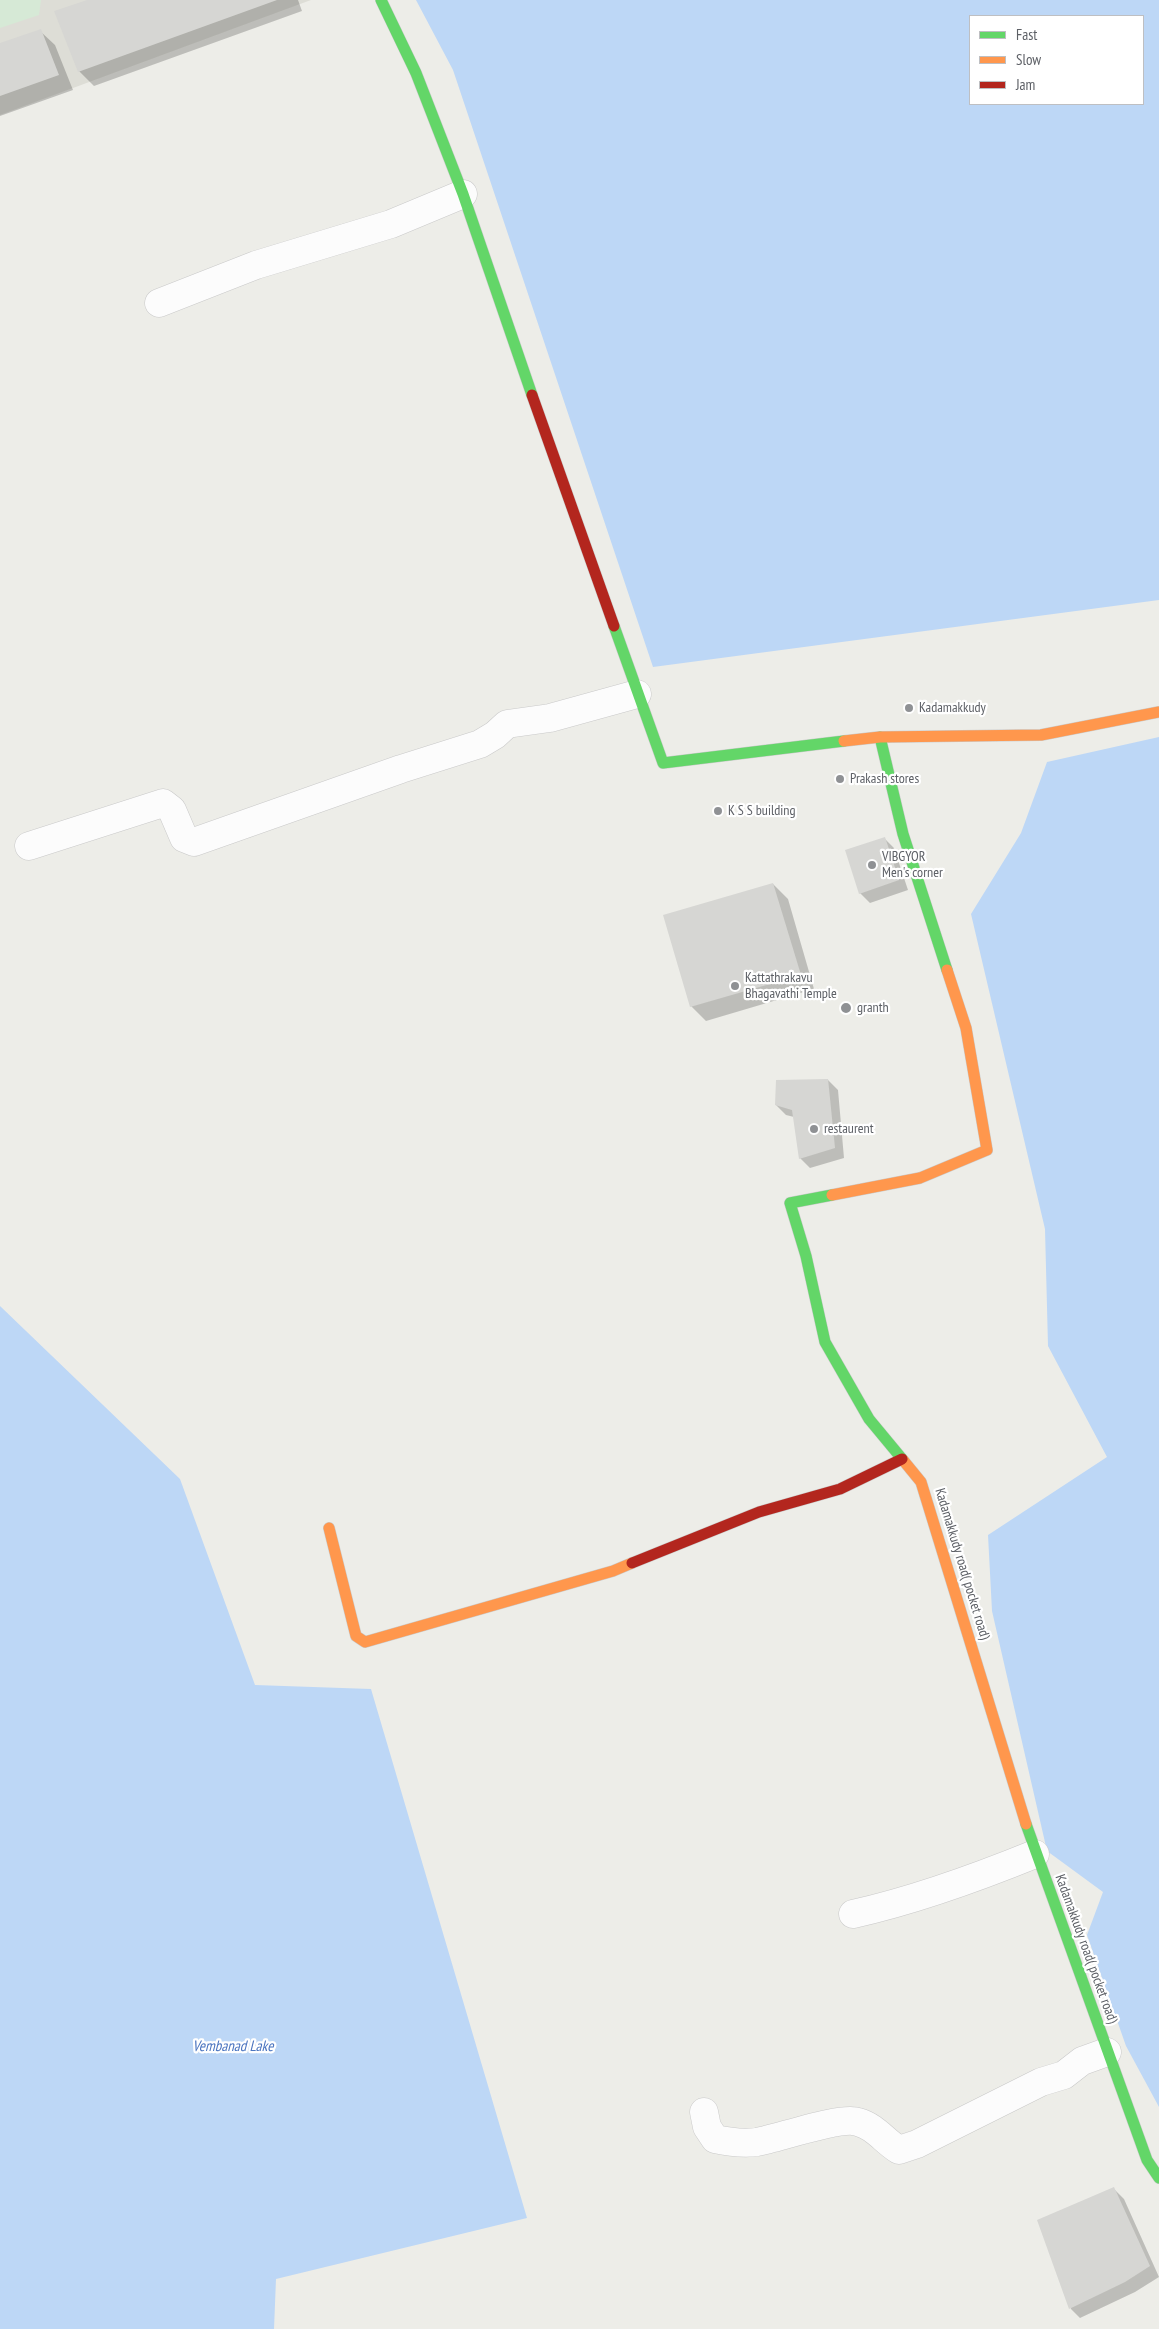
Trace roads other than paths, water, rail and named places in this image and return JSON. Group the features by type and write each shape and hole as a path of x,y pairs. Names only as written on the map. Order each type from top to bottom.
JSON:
{"street":[{"path":"380,0 416,73 463,194 637,694 663,763 880,737 1041,735 1159,712"},
{"path":"159,302 292,254 390,224 463,194"},
{"path":"29,846 163,803 172,810 184,838 194,842 401,769 480,744 495,735 507,724 550,718 637,694"},
{"name":"Kadamakkudy road( pocket road)","path":"880,737 903,834 966,1028 987,1150 920,1178 790,1203 806,1256 825,1342 869,1418 921,1482 1035,1854 1147,2160 1159,2178"},
{"path":"329,1528 356,1636 365,1642 613,1570 759,1512 840,1489 902,1459"},
{"path":"853,1914 928,1894 1035,1854"},
{"path":"704,2112 707,2127 715,2139 735,2143 756,2142 826,2125 856,2121 876,2130 887,2143 899,2150 917,2144 1041,2082 1064,2075 1082,2061 1107,2052"}],"water":[{"path":"416,0 1159,0 1159,600 653,667 453,70"},
{"path":"1159,737 1159,2107 1126,2046 1087,1935 1103,1892 1047,1851 992,1611 988,1535 1107,1457 1048,1346 1045,1229 971,914 1021,833 1047,762"},
{"name":"Vembanad Lake","path":"0,1306 180,1479 255,1685 371,1689 527,2218 276,2279 274,2329 0,2329"}],"place":[{"name":"Kadamakkudy","path":"909,708"},
{"name":"Prakash stores","path":"840,779"},
{"name":"K S S building","path":"718,811"},
{"name":"VIBGYOR Men's corner","path":"872,865"},
{"name":"Kattathrakavu Bhagavathi Temple","path":"735,986"},
{"name":"granth","path":"846,1008"},
{"name":"restaurent","path":"814,1129"}]}
